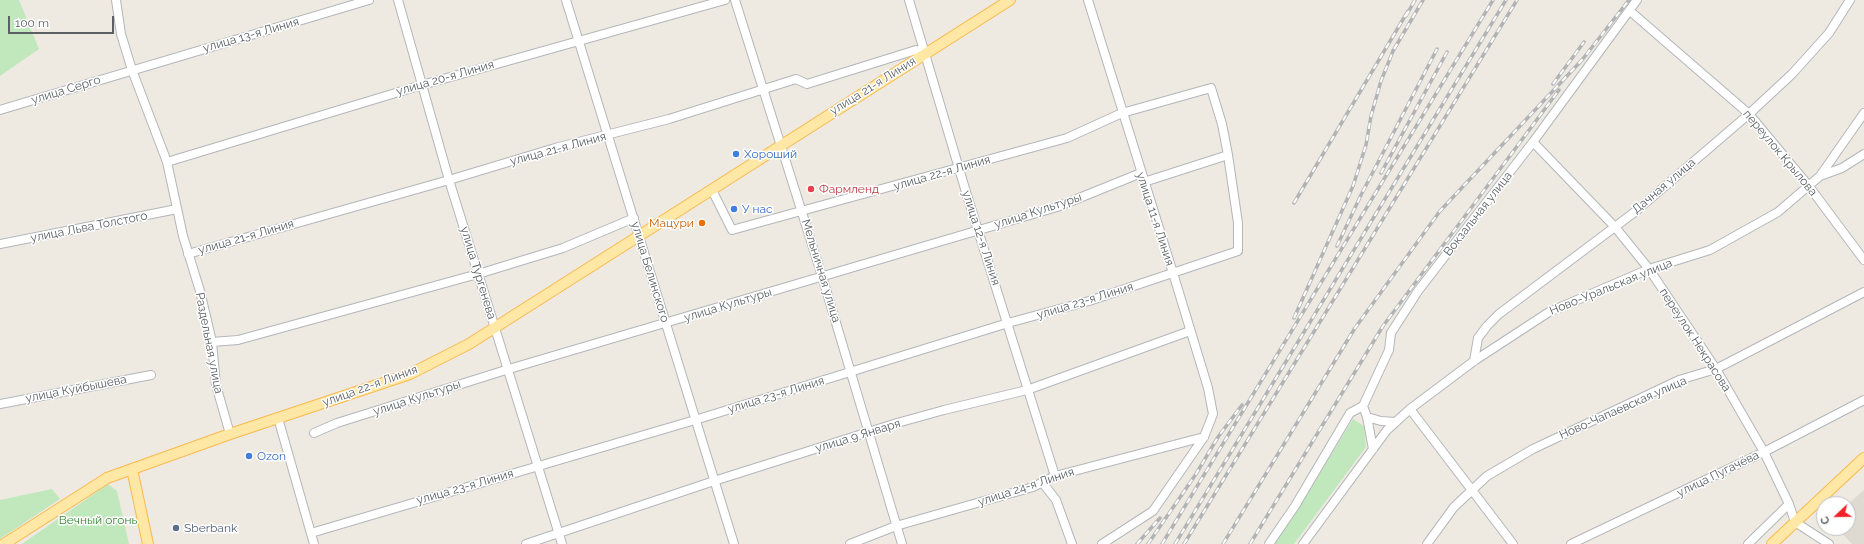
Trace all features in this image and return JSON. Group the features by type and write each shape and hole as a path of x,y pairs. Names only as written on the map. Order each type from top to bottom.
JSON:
{"main road":[{"name":"улица 21-я Линия","path":"780,146 1010,0"},
{"name":"улица 22-я Линия","path":"4,544 107,478 230,434 410,374 469,344 780,146"},
{"path":"1772,544 1864,458"},
{"path":"132,469 148,544"}],"street":[{"name":"Раздельная улица","path":"116,0 121,34 132,70 167,162 188,254 200,291 212,342 216,385 230,434"},
{"name":"улица 13-я Линия","path":"132,70 369,0"},
{"name":"улица Тургенева","path":"398,0 449,180 509,369 562,544"},
{"name":"улица Белинского","path":"566,0 640,236 694,420 734,544"},
{"name":"улица 20-я Линия","path":"167,162 422,85 725,0"},
{"name":"Мельничная улица","path":"735,0 870,432 902,544"},
{"name":"улица 12-я Линия","path":"909,0 978,230 1008,323 1027,390 1055,476"},
{"name":"улица 11-я Линия","path":"1088,0 1208,388 1213,414 1204,437 1153,511 1102,544"},
{"name":"Вокзальная улица","path":"1363,406 1388,350 1391,333 1418,291 1533,142 1637,0"},
{"name":"Дачная улица","path":"1474,361 1478,338 1495,318 1636,211 1750,114 1792,74 1830,33 1850,0"},
{"name":"переулок Крылова","path":"1630,11 1750,114 1808,185 1864,260"},
{"name":"улица 21-я Линия","path":"188,254 449,180 555,148 669,119 796,79 807,84 916,50 926,53"},
{"name":"улица Серго","path":"0,110 132,70"},
{"name":"улица 22-я Линия","path":"712,190 732,230 1067,138 1122,113 1211,88 1222,124 1228,155"},
{"path":"1820,176 1864,113"},
{"name":"переулок Некрасова","path":"1533,142 1615,227 1649,269 1716,369 1764,452 1789,504 1795,522"},
{"name":"Ново-Уральская улица","path":"1303,544 1387,430 1410,409 1474,361 1549,312 1649,269 1710,250 1778,212 1820,176 1842,168 1864,154"},
{"name":"улица Культуры","path":"314,433 337,423 509,369 666,324 822,276 1057,207 1142,178 1228,155"},
{"name":"улица 23-я Линия","path":"311,532 694,420 1008,323 1089,301 1238,251 1238,222 1228,155"},
{"name":"улица Льва Толстого","path":"0,244 177,209"},
{"path":"212,342 238,340 478,274 563,248 634,218"},
{"name":"Ново-Чапаевская улица","path":"1427,544 1454,507 1487,476 1533,449 1679,380 1716,369 1864,292"},
{"name":"улица 9 Января","path":"526,544 714,481 870,432 944,410 1027,390 1190,331"},
{"name":"улица Куйбышева","path":"0,404 151,375"},
{"name":"улица Пугачёва","path":"1571,544 1764,452 1864,400"},
{"path":"1269,544 1295,506 1350,413 1363,406 1367,417 1373,449"},
{"path":"1410,409 1513,544"},
{"path":"1367,417 1381,421 1396,422"},
{"path":"278,418 314,544"},
{"name":"улица 24-я Линия","path":"850,544 896,526 1033,487 1055,476 1204,437"},
{"path":"1042,482 1056,500 1072,544"},
{"path":"1748,544 1789,504"},
{"path":"1795,522 1829,544"}],"shaded area":[{"path":"1864,490 1864,544 1852,544 1844,536 1856,536 1856,497"}],"green space":[{"path":"0,0 19,0 39,49 0,76"},
{"path":"1353,419 1364,426 1366,447 1294,544 1273,544 1309,491"},
{"name":"Вечный огонь","path":"108,484 117,491 129,544 22,544"},
{"path":"52,489 60,499 0,539 0,500"}],"railway":[{"path":"1406,16 1415,0"},
{"path":"1294,318 1353,186 1366,145 1371,116 1381,81 1393,51 1423,0"},
{"path":"1162,544 1493,0"},
{"path":"1175,544 1506,0"},
{"path":"1184,544 1517,0"},
{"path":"1223,544 1355,328 1440,211 1582,60 1629,0"},
{"path":"1294,203 1408,11"},
{"path":"1553,84 1584,42"},
{"path":"1337,246 1361,195 1437,49"},
{"path":"1381,173 1447,52"},
{"path":"1250,544 1383,326 1559,90"},
{"path":"1148,544 1196,474 1218,437 1242,405"},
{"path":"1137,544 1160,518"}],"place":[{"name":"Хороший","path":"736,154"},
{"name":"Фармленд","path":"811,189"},
{"name":"У нас","path":"734,209"},
{"name":"Мацури","path":"702,223"},
{"name":"Ozon","path":"249,456"},
{"name":"Sberbank","path":"176,528"}]}
